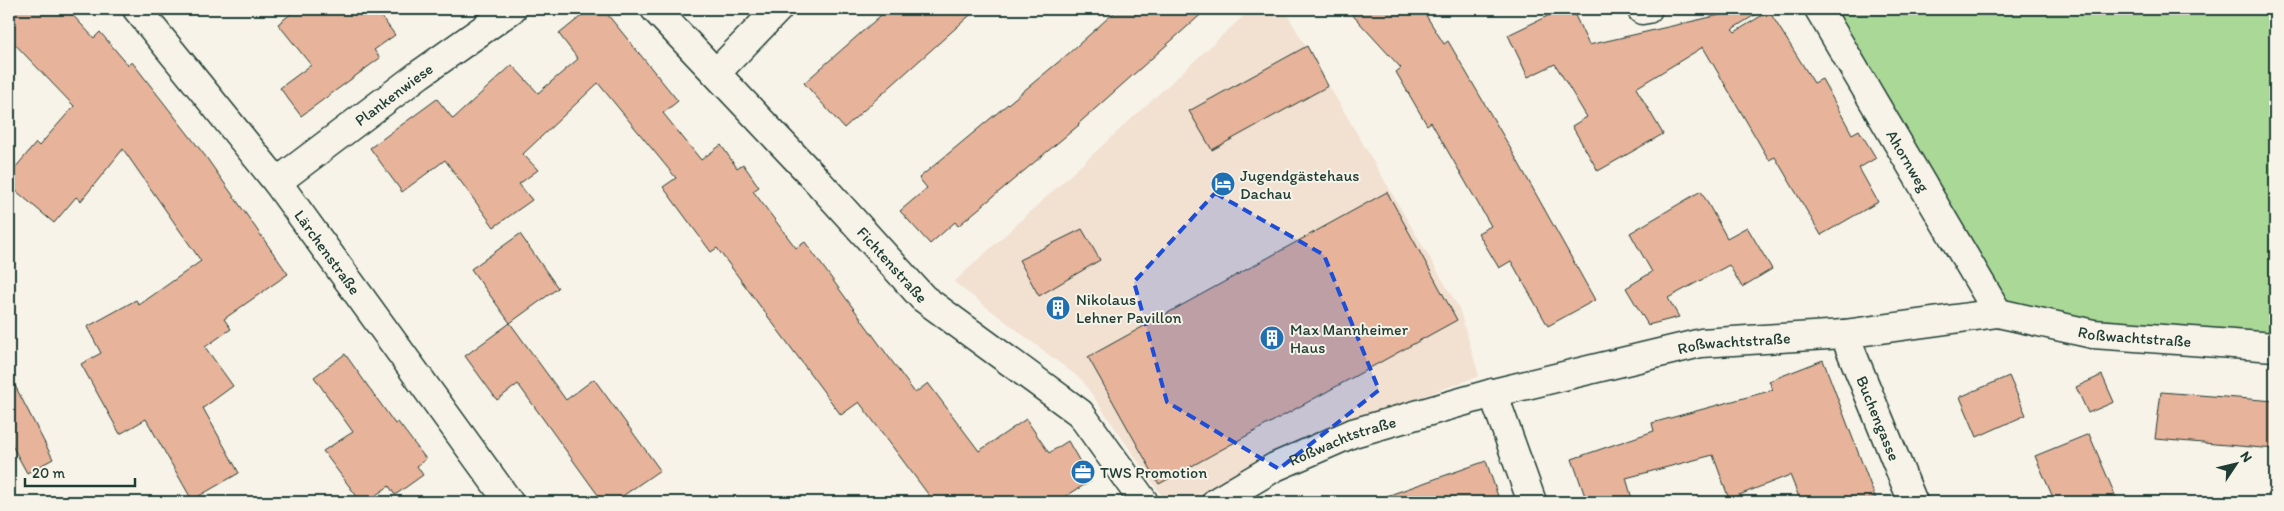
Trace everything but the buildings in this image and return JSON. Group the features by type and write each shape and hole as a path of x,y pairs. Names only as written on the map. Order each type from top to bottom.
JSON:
{"street":[{"name":"Lärchenstraße","path":"137,9 277,182 508,502"},
{"name":"Plankenwiese","path":"277,182 420,74 512,9"},
{"name":"Fichtenstraße","path":"655,9 717,72 923,298 1080,413 1144,502"},
{"path":"717,72 778,9"},
{"name":"Ahornweg","path":"1819,9 1998,313"},
{"name":"Roßwachtstraße","path":"1216,502 1275,467 1353,433 1493,393 1701,343 1844,334 1998,313 2093,334 2275,347"},
{"name":"Buchengasse","path":"1844,334 1913,502"},
{"path":"1493,393 1532,502"}],"highlighted area":[{"path":"1215,193 1324,255 1379,390 1279,469 1167,402 1134,282"}],"shaded area":[{"name":"Jugendgästehaus Dachau","path":"1251,9 1284,9 1459,308 1479,376 1327,431 1184,502 1166,502 1082,380 954,282"}],"green space":[{"path":"1819,9 2275,9 2275,347 1998,313"}],"place":[{"name":"Jugendgästehaus Dachau","path":"1223,184"},
{"name":"Nikolaus Lehner Pavillon","path":"1058,308"},
{"name":"Max Mannheimer Haus","path":"1272,338"},
{"name":"TWS Promotion","path":"1083,472"}]}
